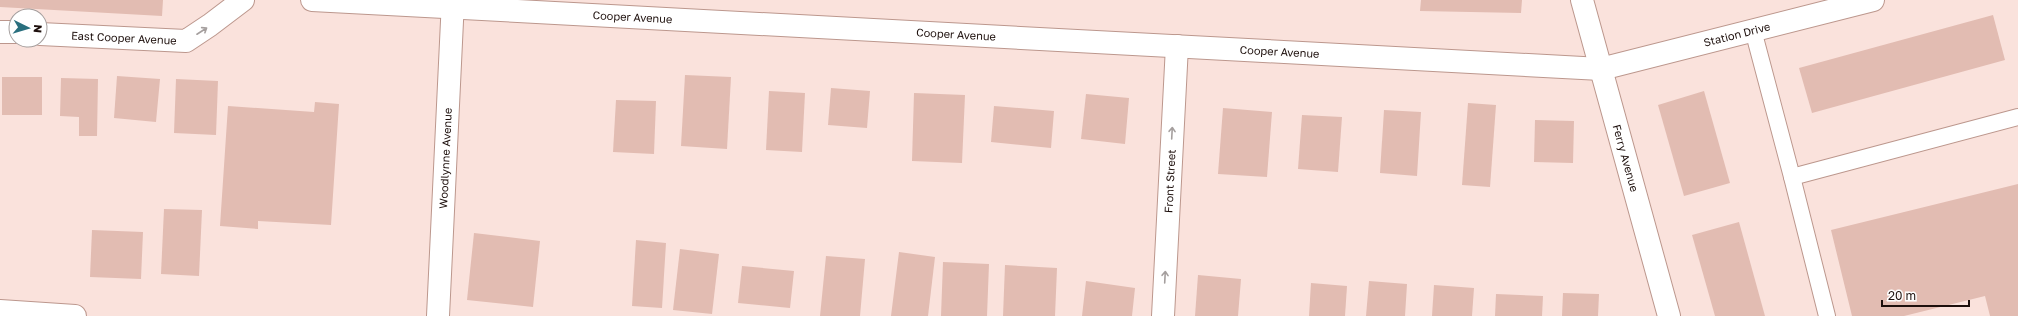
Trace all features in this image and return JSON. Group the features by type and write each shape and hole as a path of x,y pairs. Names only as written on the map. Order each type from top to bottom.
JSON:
{"street":[{"name":"East Cooper Avenue","path":"48,34 186,41 243,0"},
{"name":"Cooper Avenue","path":"312,0 453,4 1601,69"},
{"name":"Ferry Avenue","path":"1582,0 1669,316"},
{"name":"Station Drive","path":"1601,69 1873,0"},
{"name":"Woodlynne Avenue","path":"438,316 453,4"},
{"name":"Front Street","path":"1162,316 1177,46"},
{"path":"0,311 75,316"}],"lane":[{"path":"1753,30 1827,316"},
{"path":"1792,177 2018,117"}],"building":[{"path":"0,0 163,0 162,16 48,10 48,8 0,7"},
{"path":"1421,0 1522,0 1521,13 1420,11"},
{"path":"1993,15 2005,60 1812,113 1799,68"},
{"path":"685,75 731,77 727,149 681,146"},
{"path":"117,76 160,79 156,122 114,118"},
{"path":"2,77 42,77 42,115 2,115"},
{"path":"61,78 98,79 97,136 79,136 79,117 60,116"},
{"path":"176,79 218,81 216,135 174,133"},
{"path":"831,88 870,91 867,128 828,125"},
{"path":"769,91 805,93 802,152 766,150"},
{"path":"1704,91 1730,183 1684,196 1658,105"},
{"path":"914,93 965,95 962,163 912,161"},
{"path":"1086,94 1129,98 1125,144 1081,139"},
{"path":"616,100 656,101 654,154 613,152"},
{"path":"315,102 339,104 331,225 258,221 258,229 220,226 228,106 314,112"},
{"path":"1468,103 1496,105 1490,187 1462,185"},
{"path":"994,106 1054,111 1051,148 991,142"},
{"path":"1223,108 1272,112 1267,177 1218,174"},
{"path":"1384,110 1421,112 1417,176 1380,173"},
{"path":"1302,115 1342,117 1338,172 1298,169"},
{"path":"1535,120 1574,121 1573,163 1534,162"},
{"path":"2018,184 2018,316 1990,316 1985,296 1904,316 1852,316 1831,230"},
{"path":"164,209 202,210 199,276 161,274"},
{"path":"1739,222 1765,316 1715,316 1692,235"},
{"path":"92,230 143,232 141,279 90,277"},
{"path":"474,233 540,241 533,307 467,300"},
{"path":"636,240 666,243 662,308 632,306"},
{"path":"680,249 719,254 712,314 673,310"},
{"path":"899,252 935,257 928,316 891,316"},
{"path":"826,256 865,259 860,316 820,316"},
{"path":"943,262 989,264 987,316 941,316"},
{"path":"1005,265 1057,268 1055,316 1003,316"},
{"path":"742,266 794,271 790,308 738,303"},
{"path":"1198,275 1241,279 1238,316 1195,316"},
{"path":"1086,281 1135,288 1132,316 1082,316"},
{"path":"1369,281 1407,284 1405,316 1366,316"},
{"path":"1311,283 1347,286 1345,316 1309,316"},
{"path":"1434,285 1474,288 1472,316 1432,316"},
{"path":"1563,293 1599,294 1598,316 1562,316"},
{"path":"1496,294 1543,296 1542,316 1495,316"}]}
